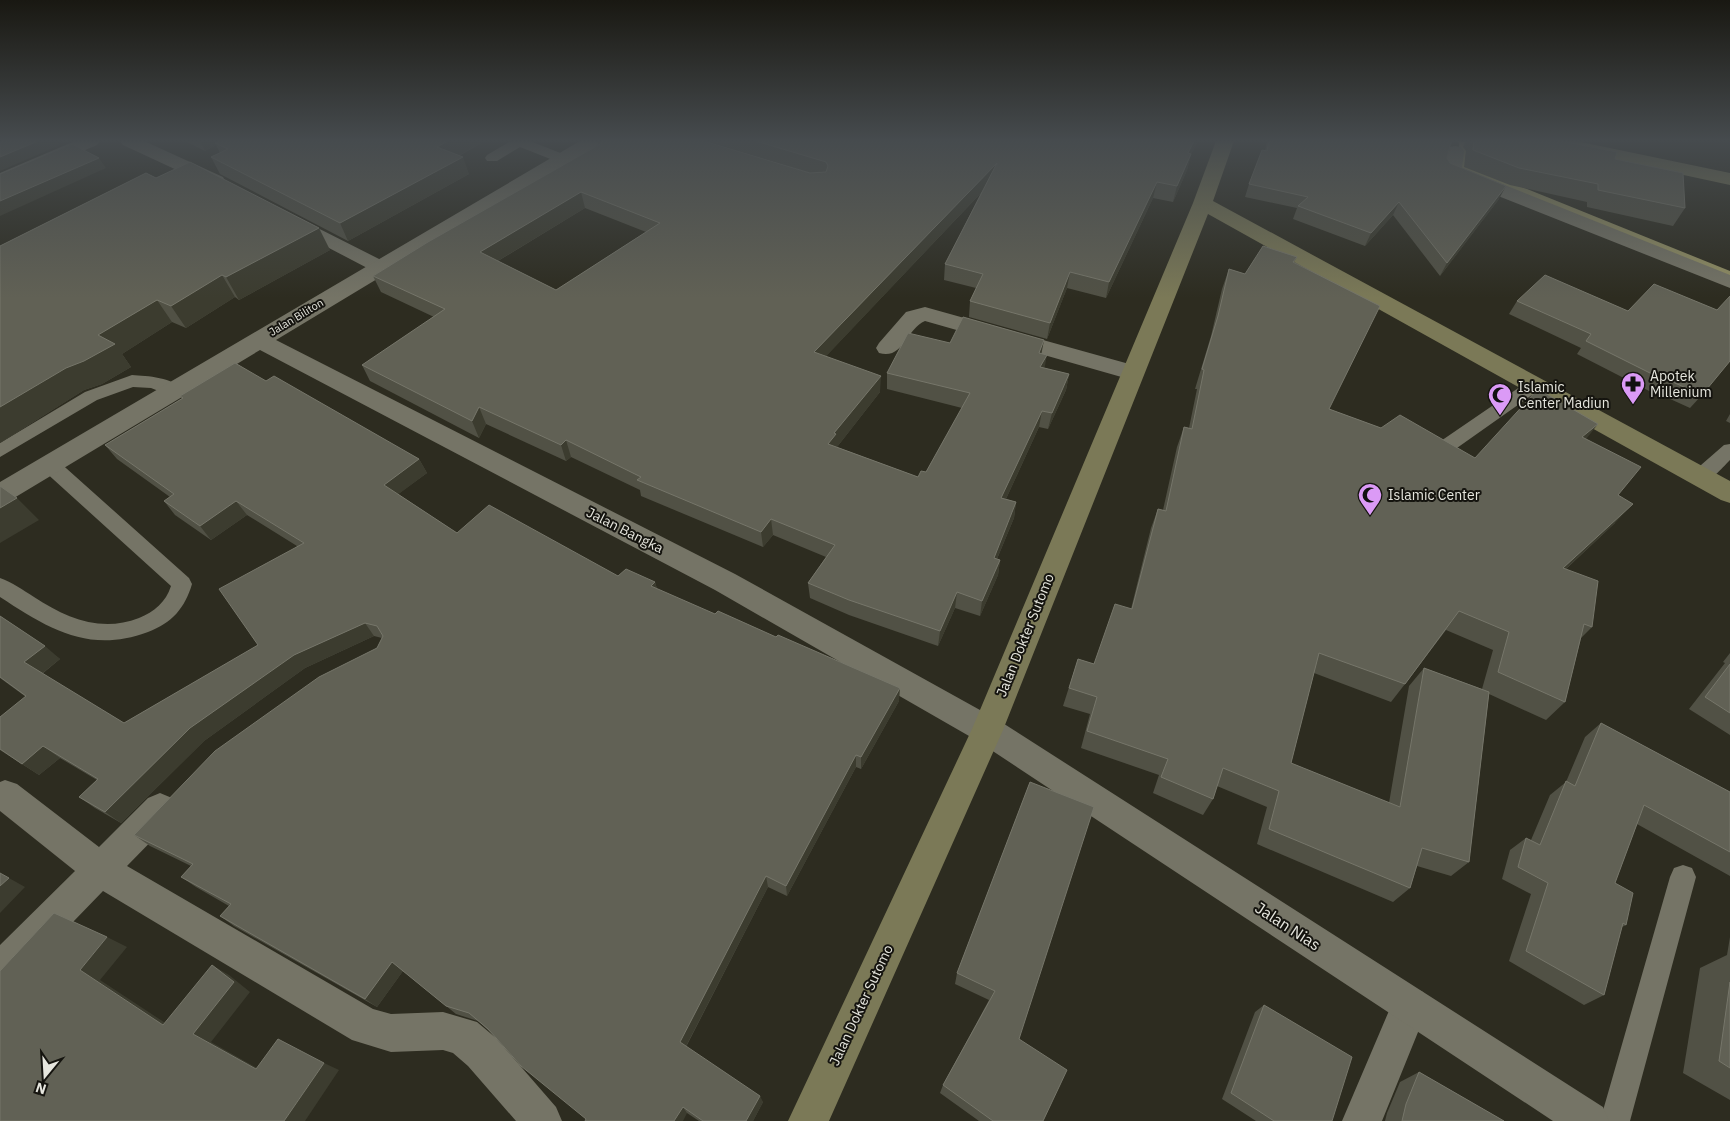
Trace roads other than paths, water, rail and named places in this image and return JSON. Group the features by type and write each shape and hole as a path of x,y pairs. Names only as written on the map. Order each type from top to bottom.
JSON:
{"main road":[{"name":"Jalan Dokter Sutomo","path":"808,1121 987,730 1206,193"},
{"path":"1203,203 1730,493"}],"street":[{"name":"Jalan Biliton","path":"0,494 505,193"},
{"path":"1508,193 1730,282"},
{"path":"277,213 380,267"},
{"path":"887,348 914,317 925,314 1132,372"},
{"name":"Jalan Bangka","path":"258,340 725,582 987,730"},
{"name":"Jalan Nias","path":"987,730 1589,1121"},
{"path":"0,971 102,870 182,786"},
{"path":"5,795 102,870 366,1026 391,1033 443,1031 463,1036 482,1052 542,1121"},
{"path":"1362,1121 1410,1005"}],"lane":[{"path":"0,451 91,396 132,381 153,382 174,391"},
{"path":"1441,450 1533,386"},
{"path":"1700,477 1730,450"},
{"path":"0,586 48,618 79,630 103,634 137,629 165,615 178,598 182,584 50,465"},
{"path":"1615,1121 1684,877"}],"waterway":[{"path":"1531,193 1730,274"}],"place":[{"name":"Apotek Millenium","path":"1633,405"},
{"name":"Islamic Center Madiun","path":"1500,416"},
{"name":"Islamic Center","path":"1370,516"}]}
